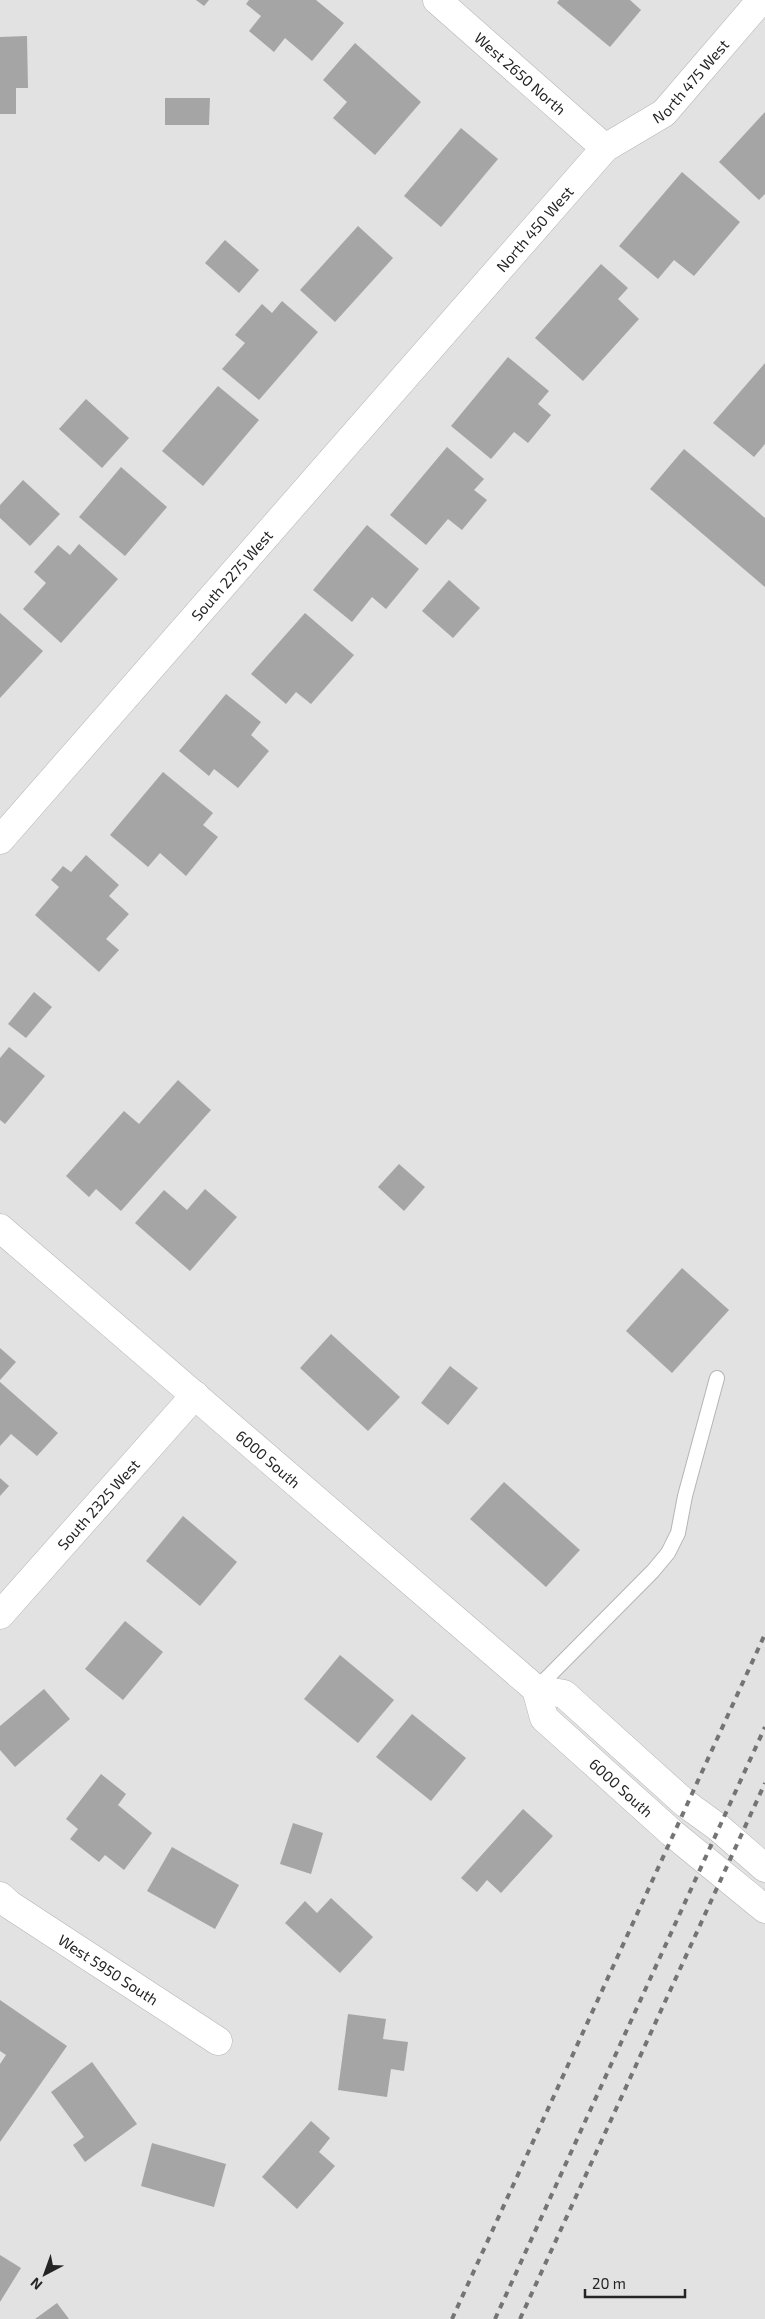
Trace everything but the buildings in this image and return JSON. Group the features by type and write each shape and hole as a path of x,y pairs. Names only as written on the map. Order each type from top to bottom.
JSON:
{"street":[{"name":"West 2650 North","path":"437,0 605,148"},
{"name":"North 475 West","path":"605,148 664,113 762,0"},
{"name":"North 450 West","path":"462,309 605,148"},
{"name":"South 2275 West","path":"0,840 462,309"},
{"name":"6000 South","path":"0,1228 536,1689 564,1694 686,1804 765,1868"},
{"name":"South 2325 West","path":"0,1614 195,1395"},
{"name":"6000 South","path":"536,1689 544,1718 672,1833 724,1873 765,1909"},
{"name":"West 5950 South","path":"0,1896 10,1905 218,2041"}],"lane":[{"path":"536,1689 668,1553 678,1533 717,1378"}],"railway":[{"path":"452,2319 765,1634"},
{"path":"495,2319 765,1727"},
{"path":"520,2319 765,1783"}]}
